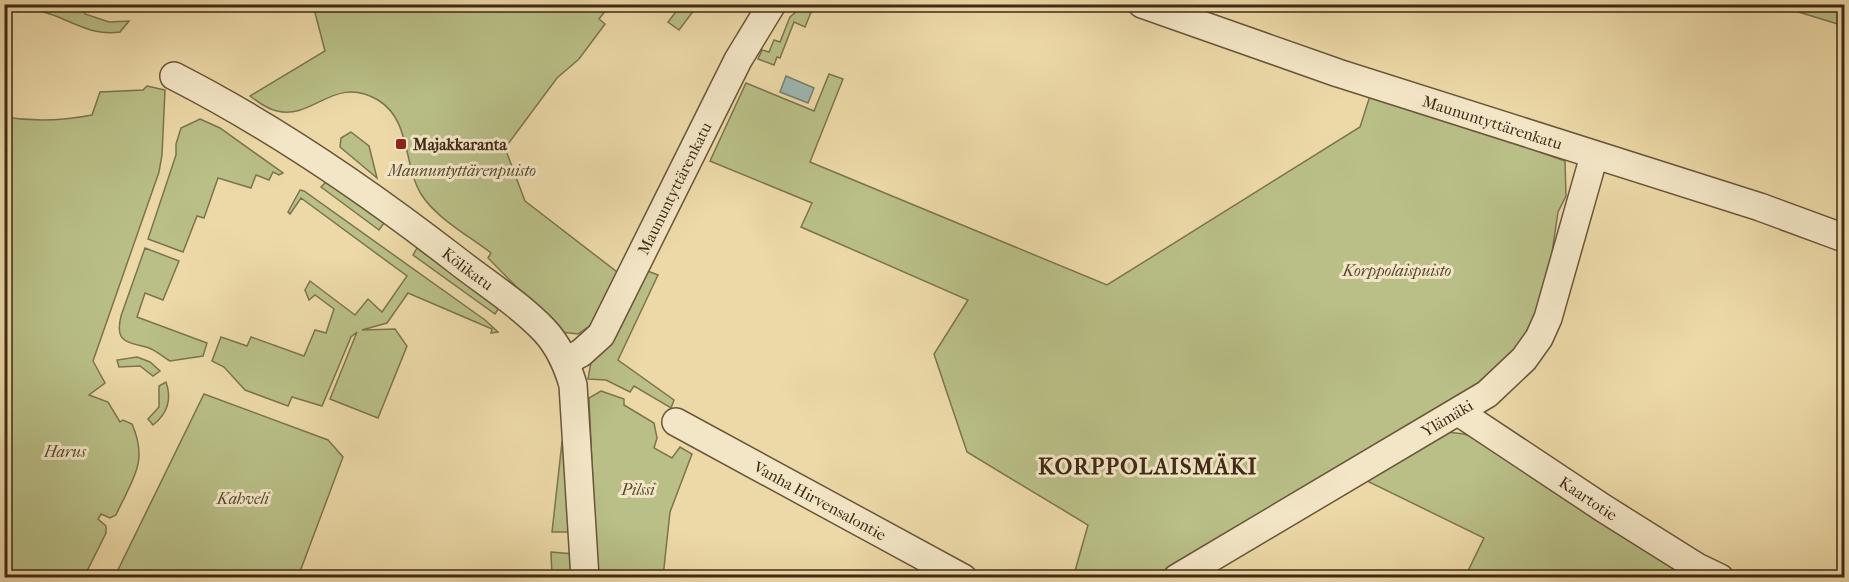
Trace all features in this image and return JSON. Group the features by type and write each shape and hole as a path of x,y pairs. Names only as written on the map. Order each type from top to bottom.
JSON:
{"street":[{"name":"Maununtyttärenkatu","path":"566,361 581,353 601,334 738,60 772,4"},
{"name":"Maununtyttärenkatu","path":"1142,4 1338,73 1760,207 1845,238"},
{"name":"Kölikatu","path":"174,76 238,108 397,214 528,315 543,330 566,361 573,385 585,578"},
{"name":"Ylämäki","path":"1177,578 1460,413 1508,377 1539,338 1554,300 1594,156"},
{"name":"Kaartotie","path":"1460,413 1603,508 1697,567 1720,578"},
{"name":"Vanha Hirvensalontie","path":"676,422 963,578"}],"green space":[{"path":"682,4 698,5 679,30 668,22"},
{"path":"805,4 814,5 805,27 794,22 780,58 777,57 774,65 758,59 762,50 769,52 774,40 780,42 790,17"},
{"path":"20,5 87,5 83,9 85,14 109,22 129,21 120,32 98,32"},
{"name":"Maununtyttärenpuisto","path":"313,5 610,5 599,19 605,24 579,59 557,78 505,148 525,201 621,275 601,318 578,334 561,332 488,258 491,253 435,211 427,203 415,182 396,119 378,100 363,93 349,92 336,94 290,112 270,109 250,96 325,51"},
{"path":"1776,5 1844,5 1844,26"},
{"name":"Korppolaispuisto","path":"829,74 843,79 810,162 1107,285 1360,127 1369,99 1375,95 1565,161 1566,196 1558,212 1544,307 1505,367 1194,561 1163,577 1073,578 1088,525 967,452 934,354 968,300 801,227 812,203 710,161 746,83 814,111"},
{"name":"Harus","path":"147,86 165,90 159,172 93,361 105,383 89,395 108,402 120,422 123,420 132,424 139,450 136,471 116,515 110,518 101,514 98,519 106,526 106,533 84,577 5,577 5,117 48,120 92,115 100,92 143,90"},
{"path":"200,119 220,128 283,173 279,175 273,172 269,180 256,175 251,188 218,178 204,218 197,216 183,252 148,239 176,155 176,144 181,128"},
{"path":"351,132 369,146 377,178 340,147 341,138"},
{"path":"326,182 384,223 379,230 321,187"},
{"path":"300,190 485,320 498,332 491,333 492,329 408,293 387,323 362,330 395,329 407,346 378,418 330,399 357,332 351,337 322,406 292,397 288,406 245,390 224,367 212,361 221,337 247,346 251,337 304,356 315,330 326,333 334,309 315,295 309,300 305,290 310,281 355,315 368,299 382,312 407,276 301,198 290,214 288,212"},
{"path":"145,248 179,261 163,300 145,293 137,317 207,343 203,356 170,361 152,349 130,343 122,337 119,325 121,316"},
{"path":"417,248 499,308 495,314 413,255"},
{"path":"645,270 658,275 618,360 674,400 671,408 634,386 630,392 606,380 588,379 591,362"},
{"path":"137,357 150,362 160,371 153,376 140,366 119,367 117,360"},
{"path":"166,382 167,406 162,416 153,425 148,419 159,407 159,386"},
{"name":"Pilssi","path":"601,391 624,399 624,405 654,423 657,438 654,448 672,458 680,447 692,454 670,512 663,577 597,577 589,398"},
{"name":"Kahveli","path":"204,394 328,440 343,457 298,577 115,576"},
{"path":"1447,432 1464,434 1490,443 1701,577 1465,577 1484,538 1365,480"},
{"path":"562,442 570,442 573,532 552,532"},
{"path":"551,552 574,554 574,577 552,577"}],"water":[{"path":"786,76 814,88 808,103 780,92"}],"place":[{"name":"Majakkaranta","path":"401,144"}],"district":[{"name":"KORPPOLAISMÄKI","path":"1148,467"}]}
